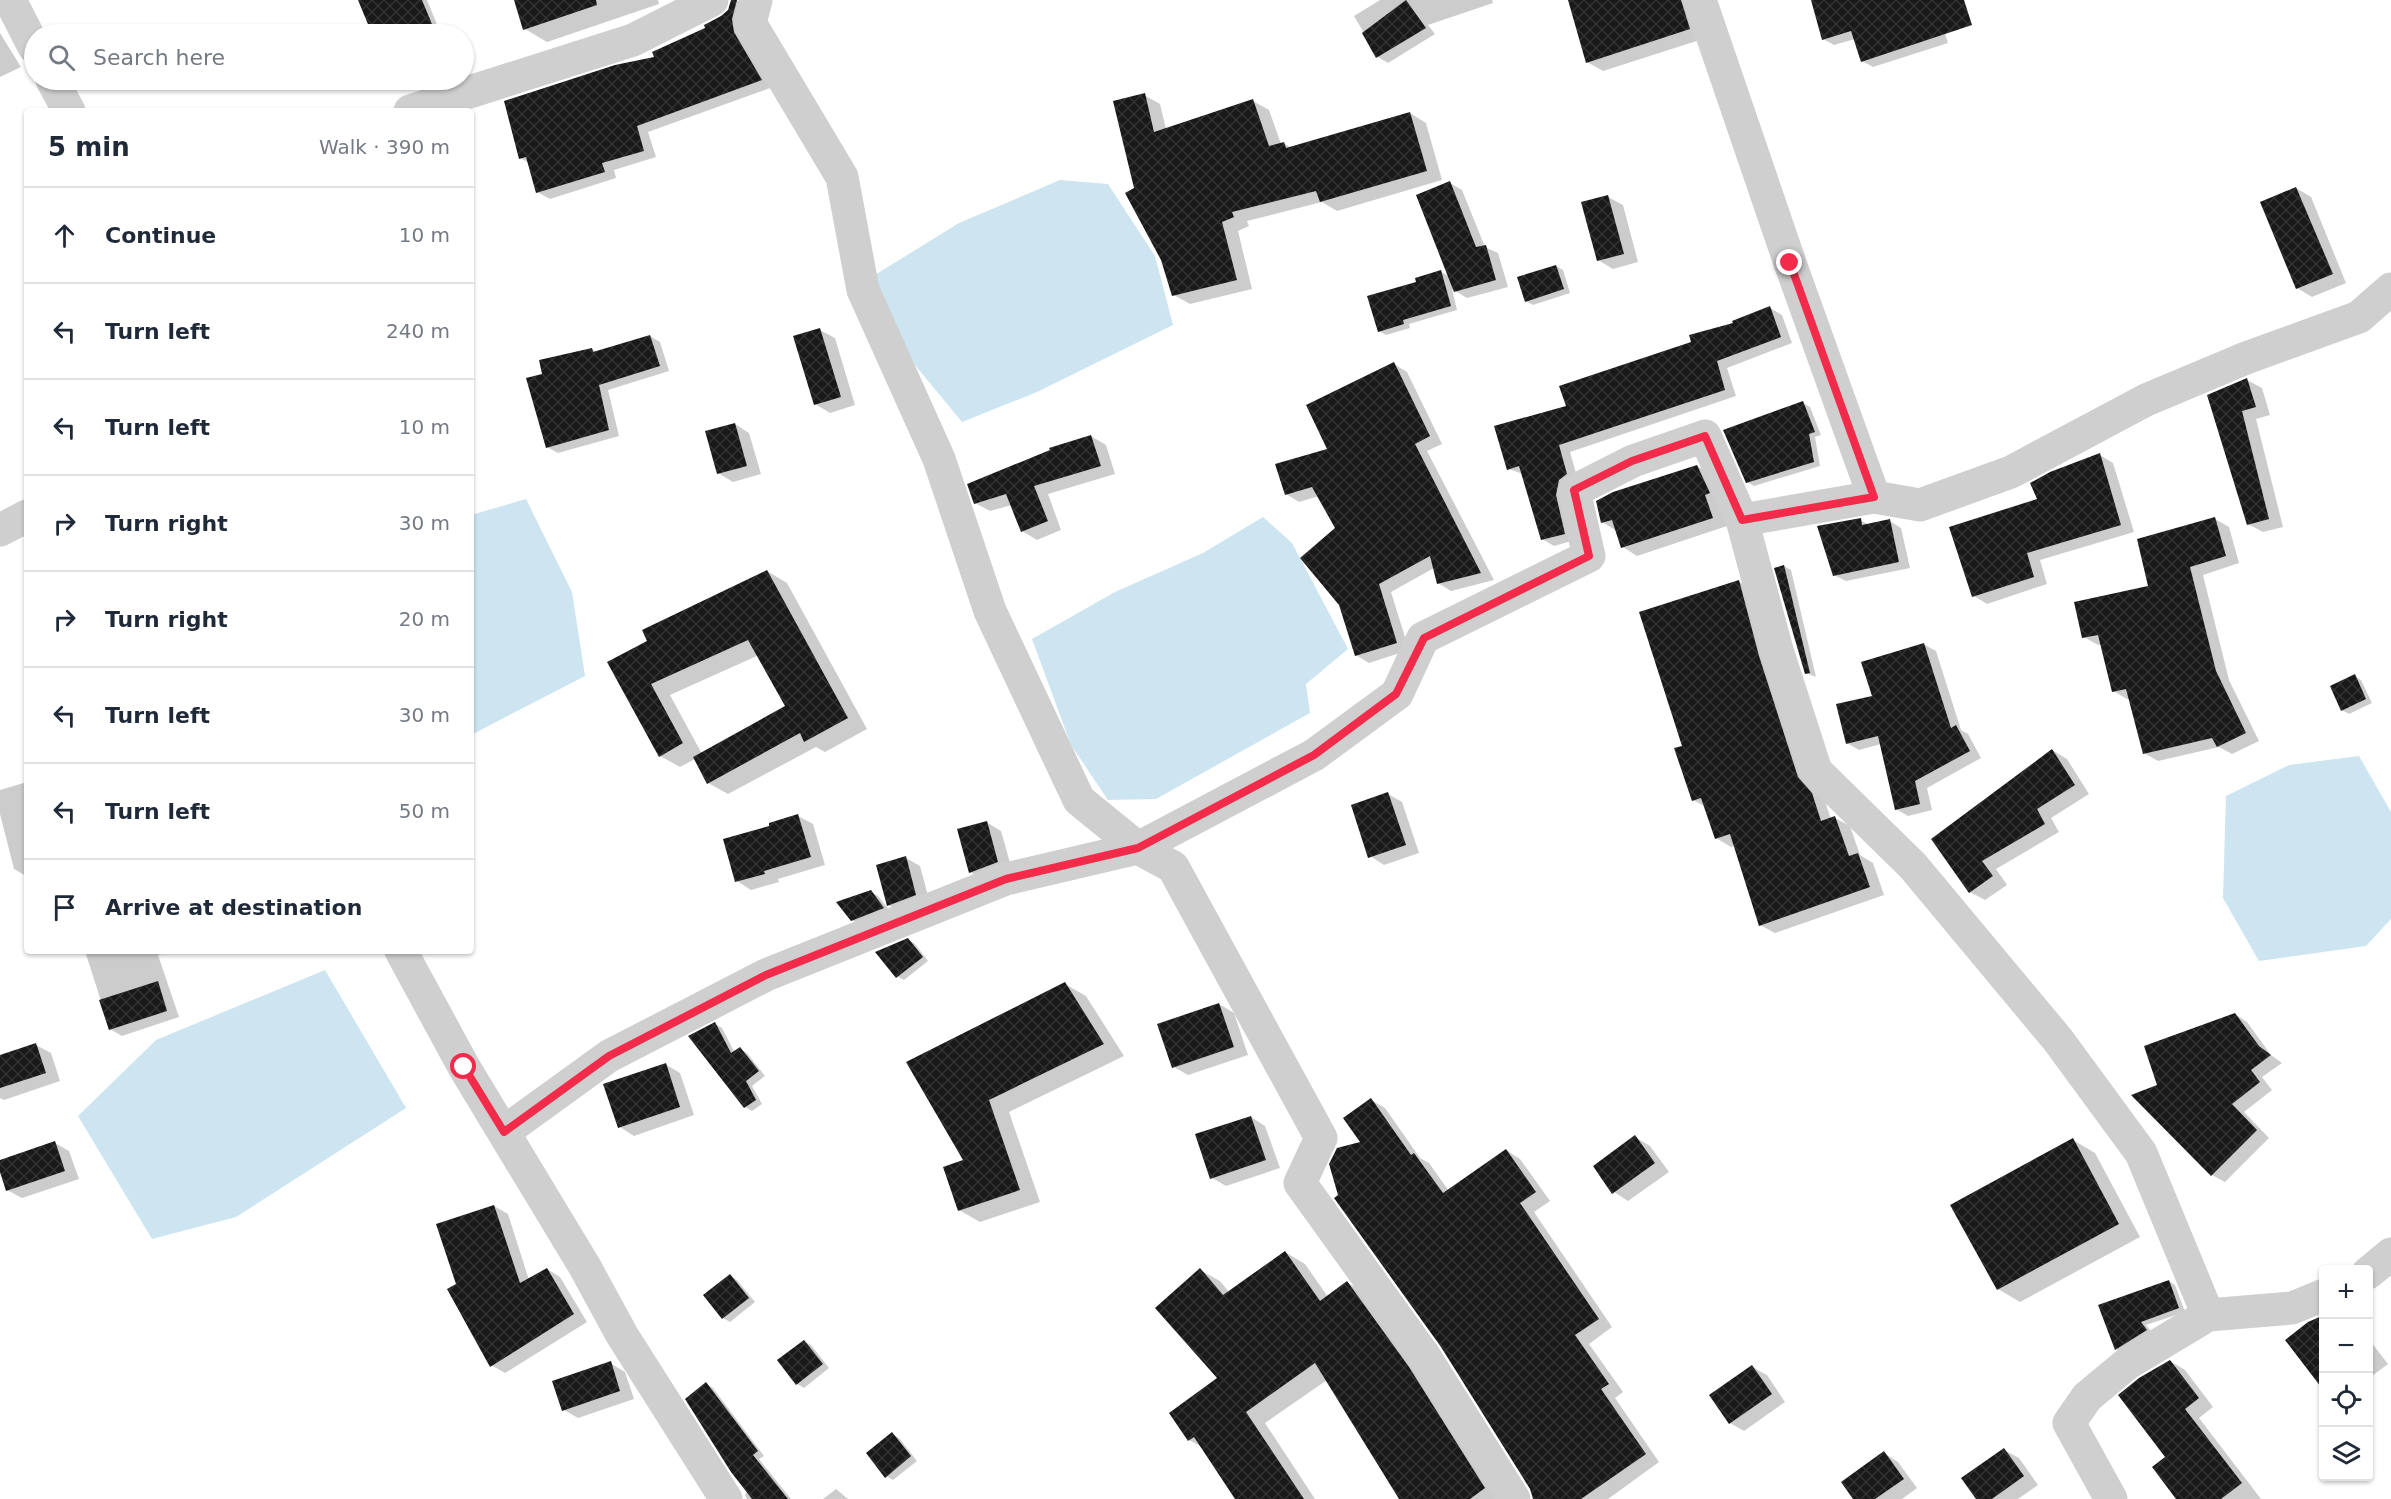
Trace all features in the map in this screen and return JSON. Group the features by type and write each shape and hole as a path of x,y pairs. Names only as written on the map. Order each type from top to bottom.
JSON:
{"street":[{"path":"10,0 24,27"},
{"path":"419,108 633,40 712,0"},
{"path":"756,0 750,22 842,177 863,290 939,459 990,611 1079,800 1138,848 1173,867 1321,1138 1300,1183 1425,1357 1514,1499"},
{"path":"1700,0 1790,263 1874,497"},
{"path":"57,90 67,108"},
{"path":"1742,520 1874,497 1920,505 2011,472 2146,400 2246,358 2359,317 2391,289"},
{"path":"504,1132 609,1056 766,975 1006,879 1138,848 1314,755 1396,694 1424,638 1589,556 1574,490 1632,461 1705,436 1742,520 1777,650 1816,771 1913,866 2058,1040 2141,1153 2208,1315"},
{"path":"0,530 24,518"},
{"path":"403,954 464,1067 585,1267 622,1335 726,1499"},
{"path":"2373,1270 2391,1254"},
{"path":"2111,1499 2069,1423 2087,1397 2128,1363 2208,1315 2292,1308 2319,1297"}],"water":[{"path":"1060,180 1108,184 1155,256 1173,325 1037,392 962,422 915,365 870,278 959,223"},
{"path":"526,499 572,592 585,676 474,733 474,514"},
{"path":"1263,517 1292,543 1348,649 1306,684 1310,713 1156,799 1108,800 1071,745 1032,639 1115,592 1203,553"},
{"path":"2359,756 2391,812 2391,919 2366,946 2259,961 2223,898 2226,796 2289,765"},
{"path":"325,970 406,1108 236,1217 152,1239 78,1116 156,1040"}],"building":[{"path":"358,0 422,0 432,24 368,24"},
{"path":"514,0 596,0 597,5 523,30"},
{"path":"731,0 737,0 732,19 734,32 762,80 637,126 644,151 602,163 605,172 536,193 526,157 519,159 504,101 615,65 654,57 652,52 705,28 704,25 728,10"},
{"path":"1406,0 1426,28 1376,58 1362,33"},
{"path":"1568,0 1681,0 1690,29 1586,63"},
{"path":"1811,0 1964,0 1972,25 1861,62 1851,31 1822,40"},
{"path":"1145,93 1154,132 1253,99 1269,146 1284,142 1286,148 1410,112 1427,171 1320,202 1316,191 1232,212 1234,217 1222,222 1237,280 1172,296 1161,260 1125,193 1134,188 1113,101"},
{"path":"1450,181 1476,247 1486,245 1496,280 1454,292 1416,195"},
{"path":"2296,187 2333,274 2296,289 2260,202"},
{"path":"1608,195 1624,254 1597,261 1581,202"},
{"path":"1556,265 1564,289 1525,302 1517,277"},
{"path":"1441,270 1451,306 1403,320 1404,324 1378,332 1367,296 1416,282 1415,278"},
{"path":"1770,306 1781,337 1717,361 1725,390 1559,445 1567,474 1559,480 1556,495 1565,534 1541,540 1519,466 1507,470 1494,426 1566,406 1559,386 1691,342 1689,335 1733,323 1732,321"},
{"path":"820,328 841,397 814,405 793,336"},
{"path":"650,335 660,366 599,385 609,430 546,448 526,378 542,374 539,360 592,348 593,352"},
{"path":"1394,362 1430,436 1415,444 1481,573 1437,584 1430,556 1379,584 1397,643 1355,656 1339,605 1300,558 1335,528 1312,487 1285,495 1275,464 1327,449 1306,405"},
{"path":"2247,378 2256,407 2242,411 2269,519 2247,525 2207,395"},
{"path":"1803,401 1815,432 1809,434 1814,462 1746,483 1723,430"},
{"path":"735,423 747,466 717,474 705,431"},
{"path":"1091,435 1101,466 1034,486 1048,521 1021,532 1006,494 974,504 967,484 1050,450 1049,448"},
{"path":"2100,453 2121,525 2027,553 2034,577 1972,597 1949,527 2037,499 2030,483 2050,472"},
{"path":"1697,465 1710,493 1705,495 1713,518 1621,548 1612,520 1601,523 1596,501 1613,492"},
{"path":"2215,517 2226,556 2190,567 2216,671 2246,733 2217,747 2212,738 2143,754 2126,689 2112,692 2098,635 2082,638 2074,602 2148,586 2137,539"},
{"path":"1861,518 1862,525 1890,519 1899,562 1833,576 1817,526"},
{"path":"1784,565 1810,673 1805,674 1774,568"},
{"path":"767,570 848,718 804,742 800,733 707,784 693,757 785,706 748,640 651,684 683,743 659,757 607,662 647,641 642,630"},
{"path":"1739,580 1759,656 1798,777 1812,793 1821,821 1835,816 1849,856 1858,853 1870,887 1759,926 1730,834 1715,839 1701,798 1692,801 1674,748 1682,746 1639,612"},
{"path":"1924,643 1951,728 1956,725 1970,751 1915,781 1920,804 1895,810 1878,736 1846,744 1836,704 1872,696 1861,662"},
{"path":"2355,674 2366,699 2341,711 2330,686"},
{"path":"2052,749 2075,785 2037,809 2045,824 1982,861 1993,876 1969,893 1931,839"},
{"path":"1388,792 1406,845 1368,858 1351,805"},
{"path":"798,814 811,857 735,882 723,839 769,826 769,823"},
{"path":"987,821 998,862 969,873 957,829"},
{"path":"906,856 916,895 887,906 876,865"},
{"path":"871,890 884,908 851,921 836,902"},
{"path":"908,938 923,957 896,978 875,952"},
{"path":"158,981 167,1011 109,1030 99,1000"},
{"path":"1065,982 1104,1044 989,1100 1020,1190 958,1211 943,1167 963,1160 906,1062"},
{"path":"1219,1003 1234,1047 1172,1068 1157,1024"},
{"path":"2235,1013 2259,1046 2271,1055 2251,1070 2260,1082 2232,1104 2257,1130 2211,1176 2131,1095 2157,1085 2144,1046"},
{"path":"715,1022 731,1053 740,1047 759,1071 746,1081 756,1100 744,1108 688,1036"},
{"path":"36,1043 46,1073 0,1088 0,1055"},
{"path":"666,1063 680,1107 618,1128 603,1084"},
{"path":"1371,1098 1411,1155 1414,1153 1443,1193 1506,1149 1536,1192 1520,1203 1599,1319 1575,1335 1609,1384 1601,1389 1646,1454 1581,1499 1533,1499 1530,1489 1441,1347 1334,1198 1338,1195 1329,1164 1337,1148 1360,1142 1343,1118"},
{"path":"1251,1116 1266,1160 1210,1179 1195,1134"},
{"path":"1635,1135 1655,1163 1612,1194 1593,1166"},
{"path":"2073,1138 2119,1224 1997,1290 1950,1205"},
{"path":"55,1141 65,1171 6,1191 0,1172 0,1160"},
{"path":"494,1205 520,1283 547,1268 574,1314 490,1367 447,1289 456,1284 436,1224"},
{"path":"1285,1251 1320,1301 1347,1281 1409,1367 1485,1488 1470,1499 1399,1499 1315,1363 1246,1412 1304,1499 1235,1499 1194,1437 1188,1441 1169,1413 1217,1378 1155,1308 1200,1268 1223,1295"},
{"path":"730,1274 749,1298 722,1319 703,1295"},
{"path":"2169,1280 2179,1308 2141,1322 2147,1330 2115,1350 2098,1305"},
{"path":"2319,1317 2319,1384 2285,1340 2308,1322"},
{"path":"804,1340 823,1364 796,1385 777,1360"},
{"path":"2170,1360 2199,1398 2185,1409 2242,1483 2221,1499 2176,1499 2152,1467 2165,1457 2118,1395 2139,1378"},
{"path":"611,1361 620,1391 562,1411 552,1381"},
{"path":"1752,1365 1772,1394 1729,1424 1709,1395"},
{"path":"706,1382 758,1451 753,1455 788,1499 752,1499 731,1472 685,1399"},
{"path":"892,1432 911,1456 885,1478 866,1453"},
{"path":"2004,1448 2024,1476 1992,1499 1976,1499 1961,1478"},
{"path":"1884,1451 1904,1479 1875,1499 1853,1499 1841,1482"}],"route":[{"path":"464,1067 504,1132 609,1056 766,975 1006,879 1138,848 1314,755 1396,694 1424,638 1589,556 1574,490 1632,461 1705,436 1742,520 1874,497 1790,263"}]}
